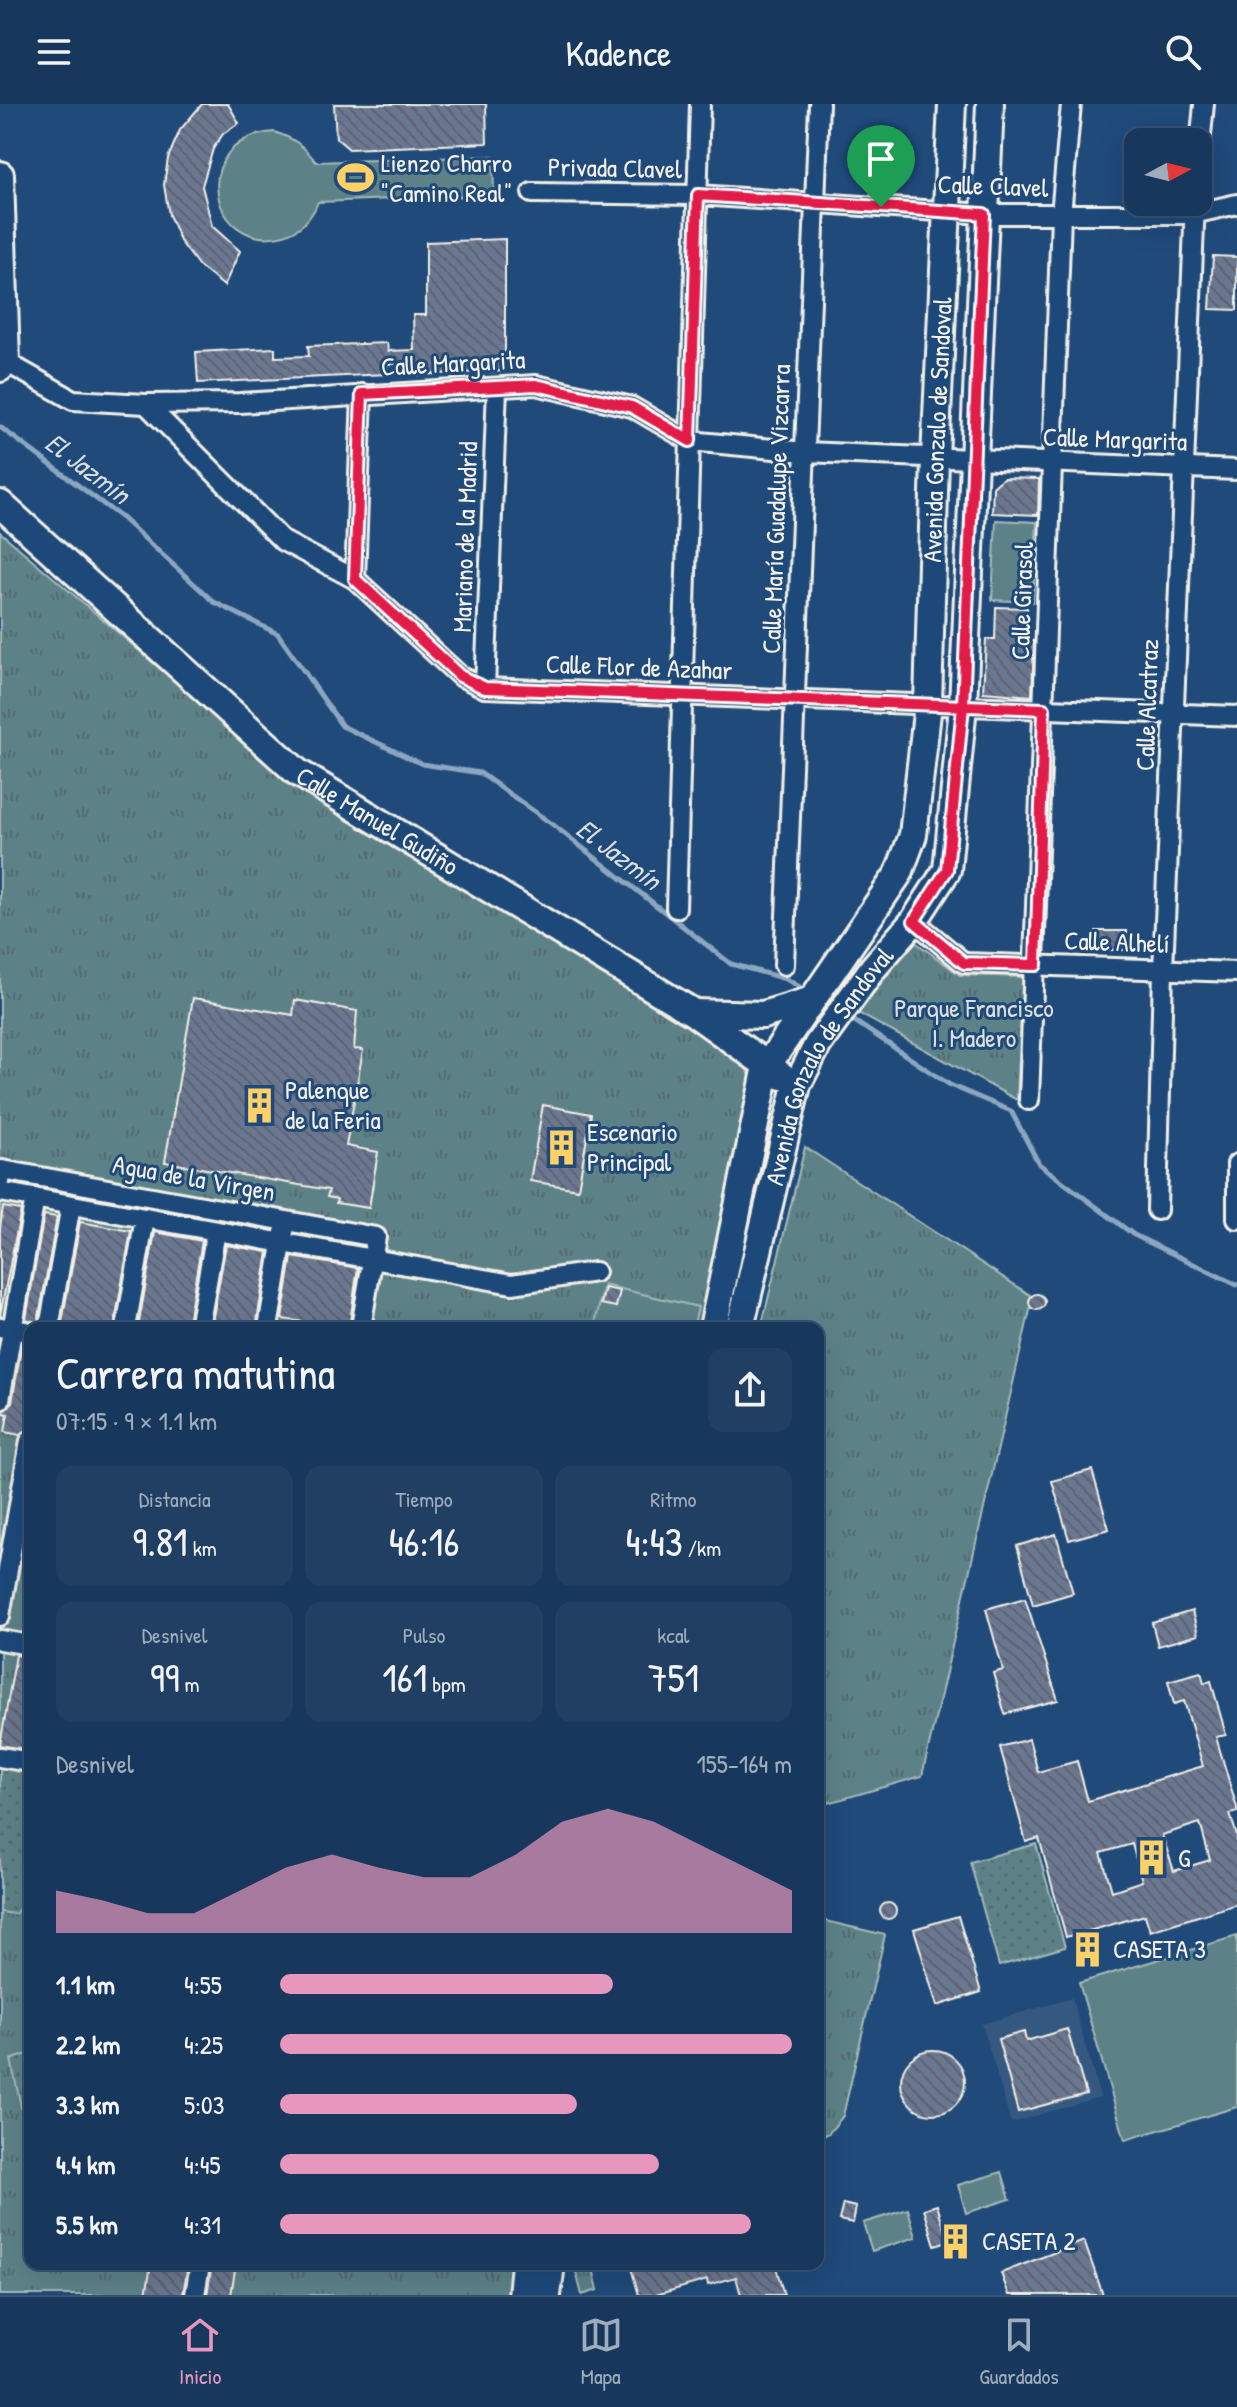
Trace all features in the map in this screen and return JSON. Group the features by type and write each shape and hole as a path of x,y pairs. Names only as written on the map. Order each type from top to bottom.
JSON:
{"main road":[{"name":"Avenida Gonzalo de Sandoval","path":"714,1322 767,1066 899,873 913,835 928,704 935,458 952,104"},
{"name":"Avenida Gonzalo de Sandoval","path":"741,1322 797,1085 841,1012 914,921 947,870 963,706 990,104"},
{"path":"0,175 3,365"},
{"name":"Calle Manuel Gudiño","path":"0,504 297,772 694,1013 797,1085"},
{"path":"694,1013 763,1015 813,995"},
{"path":"522,2295 524,2270"},
{"path":"547,2295 550,2270"}],"street":[{"path":"676,908 700,104"},
{"name":"Calle María Guadalupe Vizcarra","path":"784,965 819,104"},
{"name":"Calle Girasol","path":"1029,1100 1061,215 1071,104"},
{"path":"1202,128 1204,104"},
{"name":"Privada Clavel","path":"532,193 698,195"},
{"name":"Calle Clavel","path":"698,195 984,214 1124,212"},
{"name":"Calle Clavel","path":"1212,206 1237,204"},
{"name":"Calle Alcatraz","path":"1157,1210 1163,970 1194,216"},
{"name":"Calle Margarita","path":"3,365 73,400 146,404 240,403 536,385 632,407 690,441 805,452 1237,470"},
{"name":"Mariano de la Madrid","path":"485,688 497,388"},
{"path":"355,579 362,394"},
{"name":"Calle Flor de Azahar","path":"146,404 283,541 355,579 450,668 485,688 1237,716"},
{"name":"Calle Alhelí","path":"914,921 964,963 1237,972"},
{"path":"1236,1219 1237,1164"},
{"name":"Agua de la Virgen","path":"1,1176 376,1237 373,1259"},
{"name":"Agua de la Virgen","path":"0,1192 512,1284 595,1272"},
{"path":"0,1400 35,1198"},
{"path":"50,1322 71,1205"},
{"path":"127,1322 145,1218"},
{"path":"269,1322 286,1221"},
{"path":"200,1322 216,1231"},
{"path":"362,1322 373,1259"},
{"path":"0,1616 23,1524"},
{"path":"0,1640 24,1644"},
{"path":"0,1757 24,1761"},
{"path":"195,2295 199,2270"}],"shaded area":[{"path":"1072,1998 1100,2097 1011,2123 982,2024"}],"green space":[{"name":"Lienzo Charro \"Camino Real\"","path":"274,132 298,143 316,162 493,156 494,195 318,202 309,218 296,230 284,235 258,237 238,228 225,213 218,194 219,173 228,154 246,139"},
{"path":"996,520 1037,522 1033,602 992,600"},
{"path":"0,532 292,781 721,1045 743,1064 755,1083 699,1322 24,1322 24,2270 513,2270 511,2295 0,2295"},
{"name":"Parque Francisco I. Madero","path":"914,941 960,975 1023,977 1017,1100 858,1013"},
{"path":"805,1147 1033,1297 922,1776 824,1804 824,1322 762,1322"},
{"path":"604,1285 698,1307 694,1322 595,1322"},
{"path":"0,1768 24,1773 24,1902 15,1914 0,1912"},
{"path":"1036,1844 1065,1947 999,1966 970,1862"},
{"path":"824,1921 885,1935 843,2116 824,2136"},
{"path":"1237,1936 1237,2107 1125,2140 1079,1983"},
{"path":"24,2055 24,2121 11,2060"},
{"path":"1002,2172 1010,2199 966,2213 958,2185"},
{"path":"908,2209 916,2237 872,2251 863,2223"},
{"path":"576,2270 593,2270 598,2290 582,2295"}],"building":[{"path":"202,104 228,104 239,123 223,134 213,149 202,186 212,226 240,251 224,286 199,266 180,241 169,215 164,185 168,158 180,130"},
{"path":"334,104 486,104 487,143 349,149 336,138"},
{"path":"505,239 505,371 415,375 414,363 387,364 387,374 198,383 196,352 275,348 275,357 309,356 308,346 387,343 388,351 414,350 413,315 426,315 426,242"},
{"path":"1213,256 1237,257 1237,310 1210,309"},
{"path":"1003,478 1039,479 1038,515 992,513 993,487"},
{"path":"996,607 1027,608 1026,640 1034,641 1032,696 983,692 986,639 995,639"},
{"path":"1096,931 1127,931 1127,950 1096,950"},
{"name":"Palenque de la Feria","path":"193,998 293,1015 295,1000 357,1011 354,1049 363,1050 346,1146 378,1152 369,1208 336,1203 337,1199 327,1197 329,1190 165,1162"},
{"name":"Escenario Principal","path":"543,1105 591,1114 578,1189 530,1181"},
{"path":"3,1207 21,1210 0,1315 0,1228"},
{"path":"44,1215 57,1217 38,1322 26,1319"},
{"path":"80,1222 131,1231 115,1322 62,1322"},
{"path":"155,1232 202,1241 188,1322 139,1322"},
{"path":"226,1245 268,1252 257,1322 212,1322"},
{"path":"292,1257 358,1268 350,1322 282,1319"},
{"path":"605,1288 620,1291 616,1307 601,1304"},
{"path":"1037,1294 1045,1302 1037,1310 1029,1302"},
{"path":"24,1343 24,1432 20,1435 5,1432 8,1414 0,1412 12,1403"},
{"path":"1092,1470 1109,1529 1069,1540 1052,1481"},
{"path":"1056,1534 1073,1593 1033,1605 1017,1546"},
{"path":"1025,1598 1058,1700 1005,1714 993,1673 1003,1670 986,1609"},
{"path":"1192,1611 1198,1635 1158,1646 1152,1623"},
{"path":"16,1655 24,1656 24,1749 0,1745"},
{"path":"1201,1672 1204,1683 1211,1681 1226,1735 1216,1737 1237,1808 1237,1812 1230,1814 1237,1836 1237,1904 1150,1931 1145,1915 1089,1931 1096,1954 1083,1958 1076,1934 1066,1937 1039,1838 1026,1842 1000,1747 1029,1739 1038,1772 1077,1761 1088,1801 1203,1766 1184,1701 1174,1704 1168,1681","holes":["1200,1823 1210,1860 1174,1871 1162,1835","1132,1844 1142,1881 1112,1891 1101,1853"]},
{"path":"888,1903 896,1911 888,1919 880,1911"},
{"path":"958,1916 981,1992 937,2006 914,1929"},
{"path":"1067,2029 1086,2094 1018,2112 998,2039 1024,2032 1026,2041"},
{"path":"933,2050 951,2056 959,2064 965,2082 959,2100 951,2108 933,2114 915,2108 907,2100 901,2082 907,2064 915,2056"},
{"path":"843,2204 856,2207 853,2223 839,2220"},
{"path":"937,2205 947,2237 961,2232 966,2248 952,2252 948,2241 935,2245 924,2209"},
{"path":"1084,2241 1103,2295 1009,2295 1001,2273"},
{"path":"150,2270 187,2270 183,2295 146,2295"},
{"path":"211,2270 235,2270 231,2295 207,2295"},
{"path":"632,2270 777,2270 784,2295 741,2295 736,2277 708,2285 707,2280 656,2295 639,2295"}],"waterway":[{"name":"El Jazmín","path":"0,427 122,518 214,602 278,634 342,726 422,764 480,773 552,824 731,964 786,979 808,992"},
{"name":"El Jazmín","path":"847,1016 950,1085 1011,1111 1039,1164 1134,1235 1237,1285"}],"place":[{"name":"Lienzo Charro \"Camino Real\"","path":"355,178"},
{"name":"Palenque de la Feria","path":"259,1105"},
{"name":"Escenario Principal","path":"561,1147"},
{"name":"G","path":"1152,1858"},
{"name":"CASETA 3","path":"1087,1949"},
{"name":"CASETA 2","path":"956,2241"}],"route":[{"path":"881,207 698,195 690,441 632,407 536,385 362,394 355,579 431,652 460,676 485,688 795,699 963,706 1044,709 1036,965 964,963 914,921 947,870 963,706 984,214 881,207"}]}
